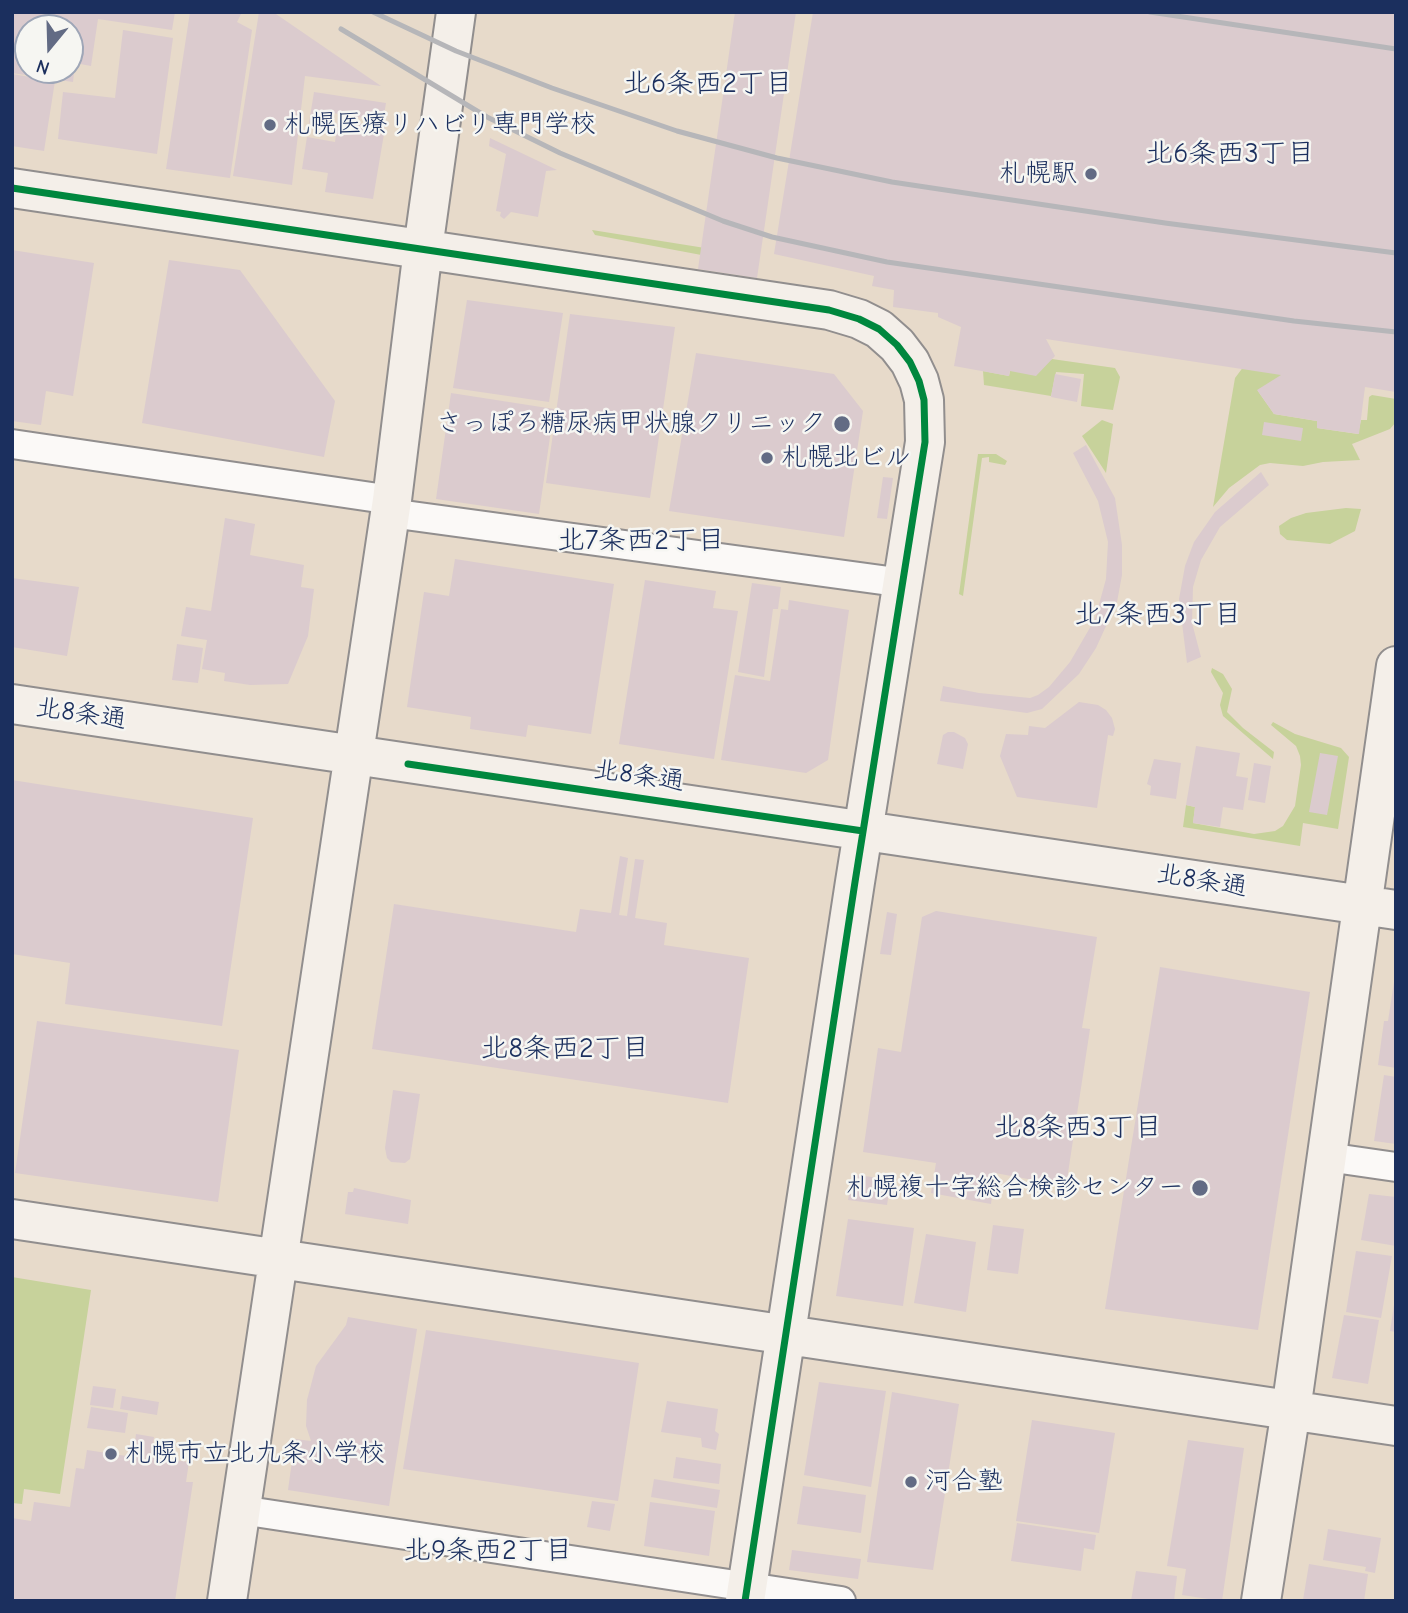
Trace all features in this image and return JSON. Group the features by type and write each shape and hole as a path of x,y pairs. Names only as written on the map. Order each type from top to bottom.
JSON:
{"street":[{"path":"227,1601 391,506 456,12"},
{"path":"12,188 829,310 859,319 879,329 897,345 910,362 919,381 926,419 925,442 784,1334 746,1594"},
{"path":"12,444 391,506 904,583"},
{"path":"1261,1601 1327,1157 1379,908 1396,666"},
{"name":"北8条通","path":"12,704 1379,908"},
{"path":"1327,1157 1396,1167"},
{"path":"12,1219 1396,1426"},
{"path":"241,1510 746,1594 841,1601"}],"green space":[{"path":"592,230 705,248 712,257 595,235"},
{"path":"1052,359 1115,368 1120,377 1113,410 1081,406 1084,374 1056,372 1051,396 984,385 983,371 1009,376 1010,371"},
{"path":"1244,366 1330,375 1258,391 1274,414 1317,421 1317,428 1358,434 1361,420 1367,420 1369,397 1372,395 1396,399 1396,422 1390,429 1352,444 1360,460 1303,466 1270,463 1260,465 1229,488 1213,507 1235,378"},
{"path":"1102,420 1113,424 1106,473 1082,436"},
{"path":"978,454 996,454 1007,461 1005,465 989,462 989,457 982,458 963,596 959,594"},
{"path":"1361,509 1355,531 1330,544 1287,540 1280,534 1279,526 1291,518 1306,513"},
{"path":"1212,668 1223,674 1232,689 1227,712 1274,752 1273,759 1223,716 1220,705 1223,693 1211,672"},
{"path":"1273,722 1295,734 1341,748 1349,757 1338,829 1303,823 1300,846 1183,827 1186,805 1195,807 1193,823 1254,834 1275,831 1283,826 1295,806 1301,765 1296,746 1271,725"},
{"path":"12,1277 91,1290 60,1494 24,1489 22,1504 12,1503"}],"building":[{"path":"12,12 175,12 172,30 98,19 91,66 84,65 84,14 14,14 14,73"},
{"path":"190,12 242,12 237,22 252,30 230,178 166,169"},
{"path":"259,12 273,12 381,86 305,76 292,185 233,176"},
{"path":"735,12 796,12 757,278 698,269"},
{"name":"札幌駅","path":"813,12 1396,12 1396,392 1365,387 1359,434 1317,428 1317,421 1274,414 1257,390 1281,375 1046,339 1055,356 1036,376 1010,371 1009,376 954,366 961,327 938,317 938,313 893,307 894,290 872,286 874,276 774,254"},
{"path":"123,30 173,38 157,154 58,139 63,92 115,98"},
{"path":"12,74 14,84 55,84 44,151 12,146"},
{"path":"314,92 386,103 383,121 333,113 331,127 309,123"},
{"path":"338,120 385,128 373,199 325,192 328,173 302,169 307,137 335,142"},
{"path":"490,138 557,170 546,171 538,217 511,212 504,219 500,216 501,212 496,211 506,154 489,146"},
{"path":"12,250 94,263 73,396 46,391 41,425 12,421"},
{"path":"169,260 240,270 335,401 324,457 142,423"},
{"path":"467,300 563,313 549,402 453,388"},
{"path":"570,314 675,327 650,498 546,483"},
{"name":"札幌北ビル","path":"696,353 834,374 863,411 844,537 669,511"},
{"path":"1055,374 1081,379 1077,402 1051,397"},
{"path":"451,393 554,409 539,514 436,499"},
{"path":"1264,422 1303,428 1301,441 1262,435"},
{"path":"1086,445 1115,498 1122,545 1122,575 1117,602 1096,648 1079,674 1042,709 1027,713 940,701 943,686 1030,698 1038,695 1049,687 1070,662 1095,619 1106,579 1108,542 1098,501 1073,453"},
{"path":"1261,472 1269,485 1220,527 1201,560 1193,587 1192,623 1201,657 1187,663 1179,599 1185,566 1194,542 1215,512"},
{"path":"883,477 893,478 887,519 877,518"},
{"path":"225,518 255,524 250,555 304,565 301,587 314,589 308,636 288,684 250,685 224,681 225,673 202,669 207,640 181,636 186,607 211,611"},
{"path":"455,559 614,584 591,734 528,725 526,737 470,729 471,717 407,707 424,592 449,596"},
{"path":"12,578 79,587 67,656 12,647"},
{"path":"645,580 716,591 713,608 738,611 714,759 619,744"},
{"path":"752,583 781,587 778,609 773,609 764,677 738,672"},
{"path":"789,600 849,610 828,760 806,773 721,760 735,675 770,681 781,609 788,610"},
{"path":"177,644 203,648 198,683 172,680"},
{"path":"1079,702 1098,705 1106,710 1115,729 1113,736 1108,735 1097,808 1017,797 1000,756 1006,734 1028,735 1029,726 1045,728"},
{"path":"948,732 965,738 968,744 963,769 937,764 943,735"},
{"path":"1196,746 1240,753 1236,776 1248,778 1243,810 1223,807 1220,827 1193,823 1195,807 1186,805"},
{"path":"1320,753 1338,756 1327,815 1309,812"},
{"path":"1154,759 1181,763 1176,799 1150,795 1151,786 1147,784"},
{"path":"1254,763 1271,766 1265,803 1248,800"},
{"path":"12,780 253,818 222,1026 65,1004 70,963 12,954"},
{"path":"620,856 628,858 619,915 627,916 635,859 644,860 635,918 667,923 664,945 749,958 728,1103 372,1049 394,904 576,932 580,909 611,913"},
{"path":"936,911 1097,937 1082,1028 1090,1029 1066,1186 995,1173 991,1204 931,1193 936,1163 863,1152 878,1048 901,1052 922,917"},
{"path":"887,912 897,914 891,955 880,954"},
{"path":"1160,967 1310,992 1258,1330 1105,1309"},
{"path":"1394,982 1396,1068 1378,1065 1384,1021 1388,1021"},
{"path":"37,1021 239,1050 218,1202 15,1173"},
{"path":"1384,1075 1396,1077 1396,1144 1374,1141"},
{"path":"393,1090 420,1094 410,1159 405,1163 391,1162 387,1158 385,1148"},
{"path":"852,1174 891,1180 887,1205 848,1200"},
{"path":"354,1188 411,1200 408,1224 345,1214 348,1192 353,1192"},
{"path":"1369,1194 1396,1197 1396,1246 1361,1240"},
{"path":"848,1219 914,1228 903,1306 836,1296"},
{"path":"993,1225 1024,1229 1018,1274 987,1270"},
{"path":"926,1234 976,1242 966,1312 914,1303"},
{"path":"1356,1251 1392,1256 1381,1318 1346,1312"},
{"path":"1394,1305 1396,1306 1396,1332 1390,1331"},
{"path":"1344,1315 1379,1320 1368,1384 1332,1378"},
{"path":"348,1317 417,1329 389,1506 288,1490 295,1439 311,1441 306,1426 307,1400 316,1366 346,1325"},
{"path":"426,1330 639,1363 618,1501 403,1469"},
{"path":"819,1382 886,1391 871,1487 804,1475"},
{"path":"93,1386 116,1389 113,1408 90,1405"},
{"path":"892,1392 959,1404 933,1570 867,1562"},
{"path":"122,1396 159,1402 157,1415 120,1409"},
{"path":"667,1401 718,1409 715,1431 719,1434 716,1450 702,1447 701,1438 661,1432"},
{"path":"91,1407 128,1413 125,1433 87,1428"},
{"path":"1032,1420 1115,1433 1099,1533 1016,1521"},
{"path":"136,1434 154,1437 151,1457 189,1462 186,1482 193,1482 175,1601 12,1601 12,1518 31,1521 34,1502 70,1507 76,1468 84,1469 87,1450 133,1457"},
{"path":"1188,1440 1244,1448 1222,1601 1182,1595 1186,1569 1167,1566"},
{"path":"676,1457 721,1464 719,1484 673,1478"},
{"path":"654,1479 720,1490 717,1508 651,1497"},
{"path":"803,1486 866,1495 861,1533 797,1524"},
{"path":"592,1501 615,1504 610,1531 587,1527"},
{"path":"650,1502 715,1511 709,1556 644,1546"},
{"path":"1017,1523 1096,1535 1094,1550 1084,1548 1081,1571 1011,1561"},
{"path":"1328,1529 1381,1538 1375,1573 1365,1571 1366,1567 1323,1560"},
{"path":"792,1550 861,1559 858,1579 789,1570"},
{"path":"1309,1564 1368,1574 1364,1601 1303,1600"},
{"path":"1136,1571 1177,1576 1174,1601 1131,1601"}],"railway":[{"path":"373,12 456,51 552,88 677,131 777,158 892,182 1165,223 1396,253"},
{"path":"1150,12 1396,49"},
{"path":"341,29 487,117 560,153 723,221 772,237 887,262 1294,321 1396,332"}],"cycle path":[{"path":"12,188 829,310 859,319 879,329 897,345 910,362 924,400 925,442 745,1601"},
{"path":"408,764 863,831"}],"place":[{"name":"札幌医療リハビリ専門学校","path":"270,125"},
{"name":"札幌駅","path":"1091,174"},
{"name":"さっぽろ糖尿病甲状腺クリニック","path":"842,424"},
{"name":"札幌北ビル","path":"767,458"},
{"name":"札幌複十字総合検診センター","path":"1200,1188"},
{"name":"札幌市立北九条小学校","path":"111,1454"},
{"name":"河合塾","path":"911,1482"}],"district":[{"name":"北6条西2丁目","path":"708,84"},
{"name":"北6条西3丁目","path":"1230,154"},
{"name":"北7条西2丁目","path":"641,541"},
{"name":"北7条西3丁目","path":"1158,615"},
{"name":"北8条西2丁目","path":"565,1049"},
{"name":"北8条西3丁目","path":"1078,1128"},
{"name":"北9条西2丁目","path":"488,1551"}]}
